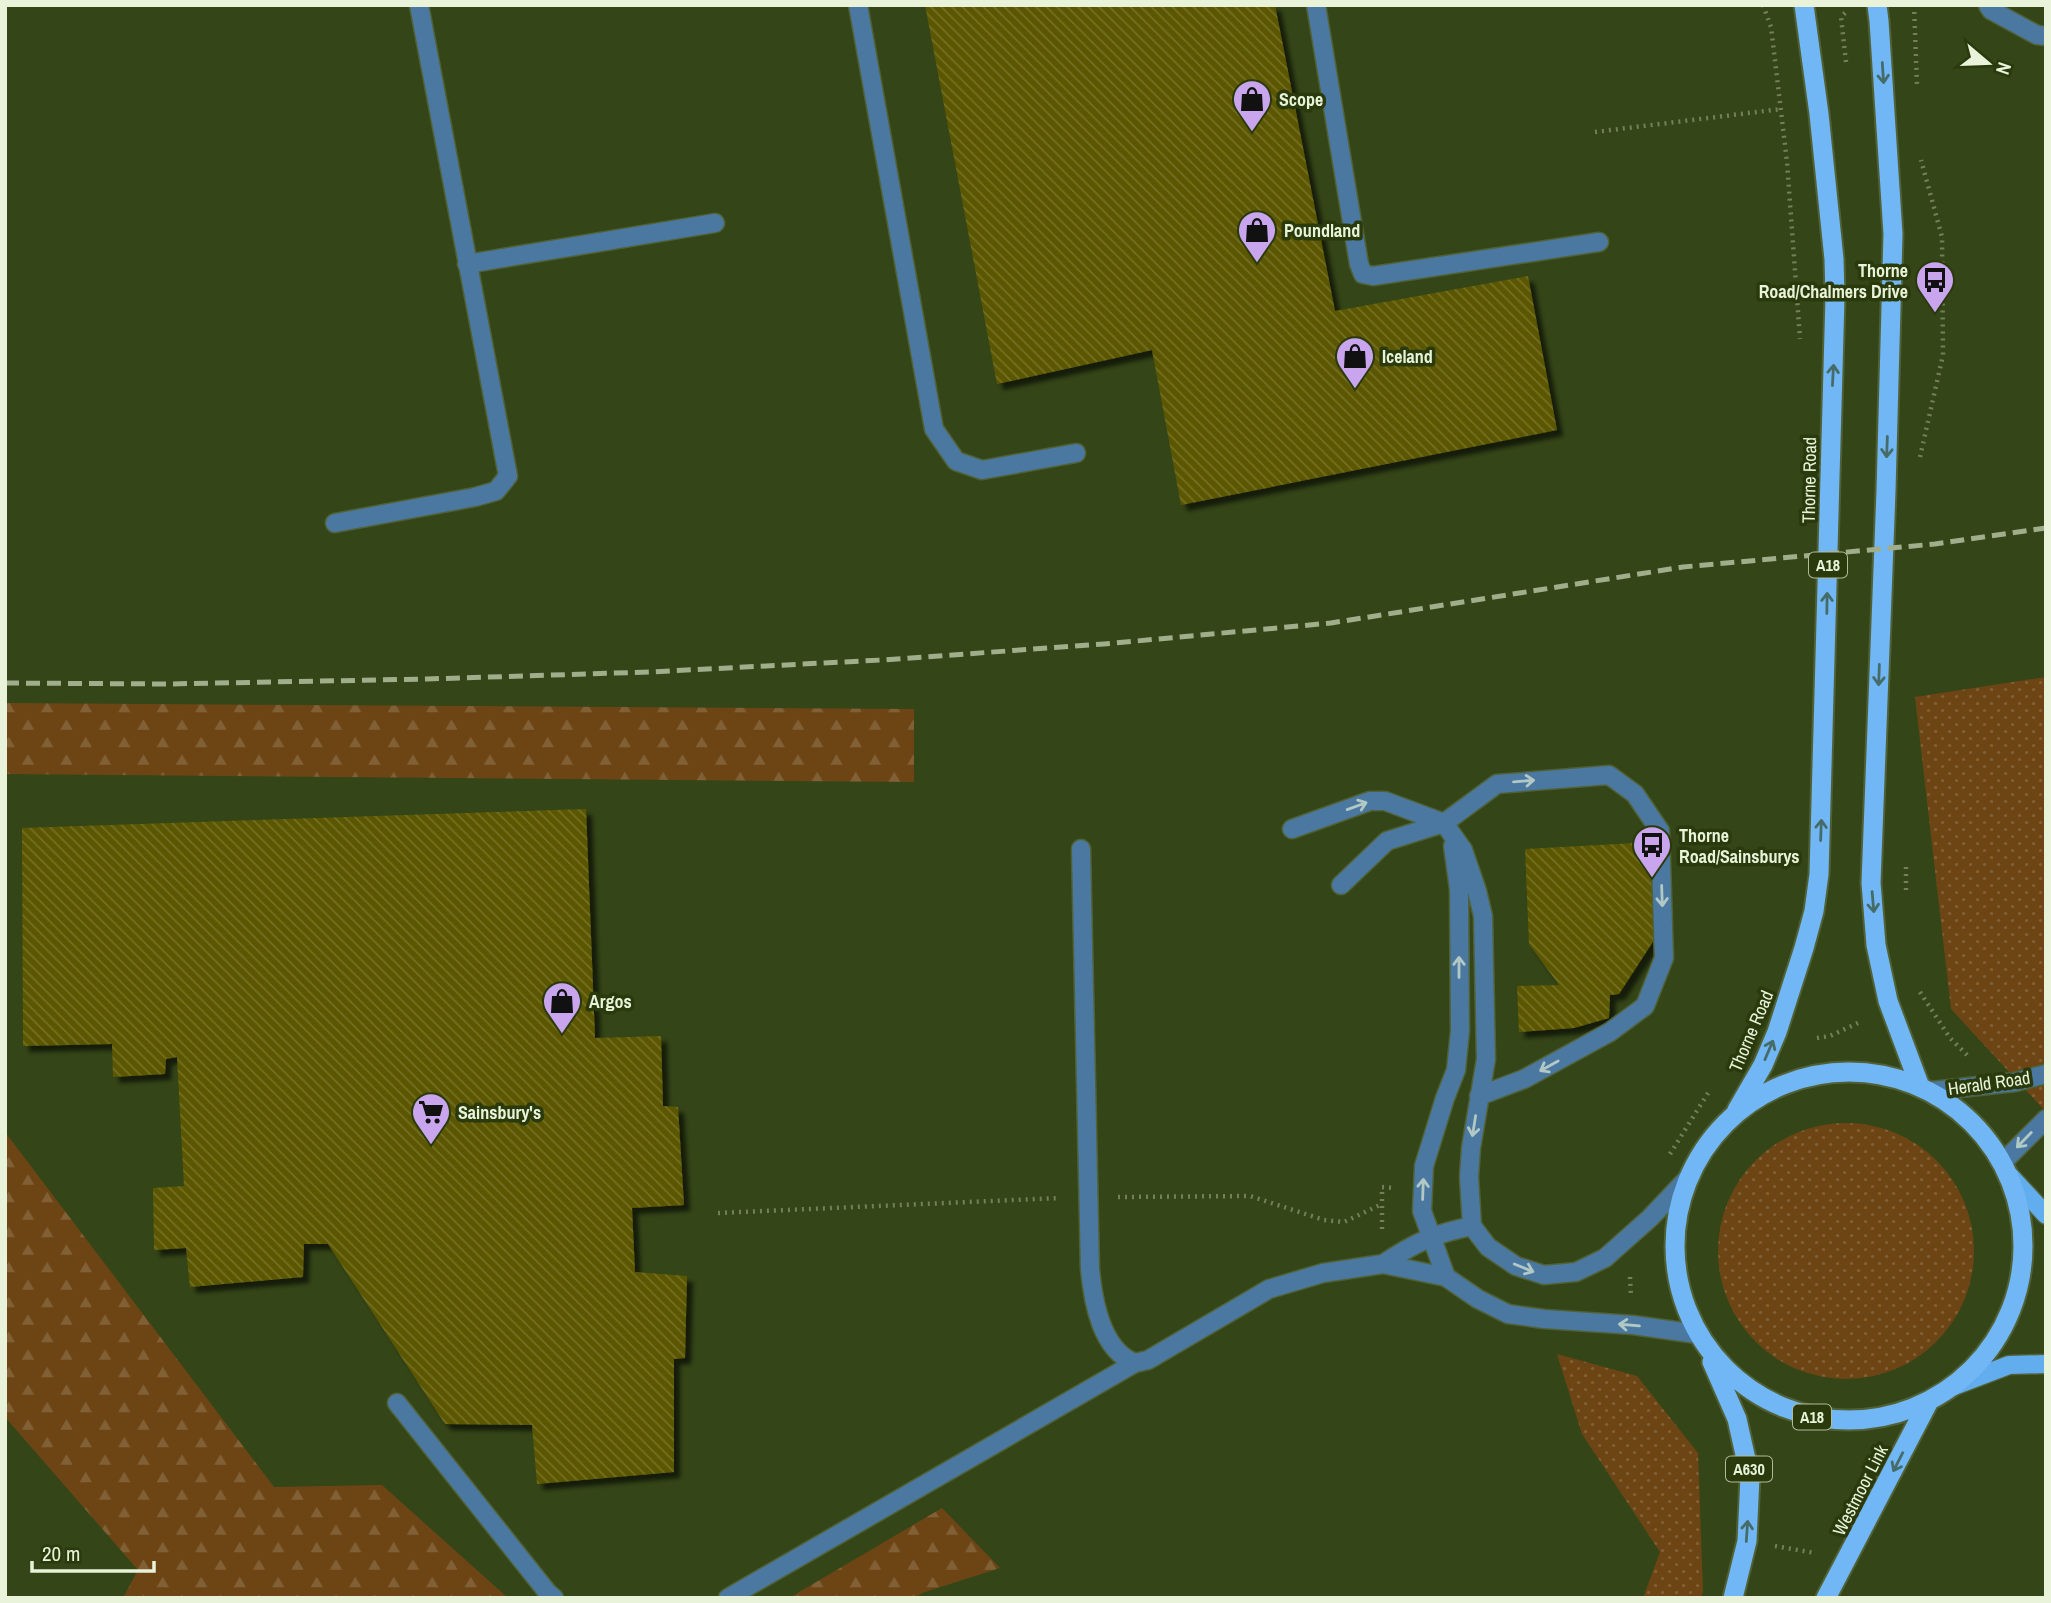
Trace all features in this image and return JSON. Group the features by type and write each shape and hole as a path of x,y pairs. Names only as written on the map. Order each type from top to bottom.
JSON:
{"highway":[{"name":"Thorne Road","path":"1737,1110 1763,1065 1777,1032 1814,911 1819,874 1835,297 1834,259 1819,114 1804,5"},
{"path":"1877,5 1893,234 1871,883 1876,945 1888,1001 1926,1088"},
{"name":"A18","path":"1824,1071 1886,1074 1926,1088 1976,1125 2006,1169 2022,1215 2023,1262 2009,1317 1986,1356 1954,1386 1929,1401 1898,1414 1853,1421 1810,1417 1765,1400 1735,1380 1701,1340 1686,1312 1676,1276 1673,1237 1687,1179 1737,1110 1766,1090 1824,1071"},
{"name":"A630","path":"1701,1340 1737,1419 1751,1477 1747,1541 1733,1598"},
{"name":"Westmoor Link","path":"1826,1598 1929,1401"}],"main road":[{"name":"A18","path":"2006,1169 2046,1215"},
{"name":"A18","path":"1954,1386 2009,1365 2046,1364"}],"street":[{"path":"335,523 475,497 496,491 508,476 419,5"},
{"path":"858,5 934,429 956,461 982,470 1076,453"},
{"path":"1316,5 1363,274 1373,276 1599,242"},
{"path":"1988,5 1991,10 2037,35 2046,36"},
{"path":"467,264 715,223"},
{"path":"1341,885 1387,841 1444,823 1497,784 1609,775 1635,794 1660,831 1664,958 1646,1006 1611,1032 1535,1073 1479,1096"},
{"path":"1293,829 1370,801 1385,801 1444,823 1463,850 1483,916 1486,1059 1471,1148 1469,1177 1472,1226 1488,1247 1516,1266 1544,1275 1576,1272 1605,1258 1650,1218 1687,1179"},
{"path":"1444,823 1455,851 1459,889 1460,1031 1456,1070 1424,1166 1422,1211 1447,1277"},
{"path":"1081,849 1092,1293 1103,1329 1122,1358 1135,1363"},
{"name":"Herald Road","path":"1926,1088 2015,1082 2046,1074"},
{"path":"2006,1169 2046,1119"},
{"path":"1383,1264 1409,1246 1440,1232 1472,1226"},
{"path":"728,1598 1135,1363 1149,1360 1269,1289 1323,1273 1383,1264 1447,1277 1508,1314 1633,1325 1701,1340"},
{"path":"397,1403 554,1598"}],"path":[{"path":"1763,5 1771,27 1787,162 1801,343"},
{"path":"1914,5 1918,98"},
{"path":"1842,69 1846,57 1842,17 1844,12 1850,10"},
{"path":"1595,132 1781,109"},
{"path":"1918,466 1943,355 1942,237 1920,151"},
{"path":"1906,854 1906,895"},
{"path":"1918,983 1921,993 1950,1038 1977,1065"},
{"path":"1817,1038 1860,1022"},
{"path":"1666,1159 1709,1091"},
{"path":"1383,1264 1382,1187 1403,1188"},
{"path":"718,1213 1088,1197 1250,1196 1324,1220 1344,1222 1382,1204"},
{"path":"1628,1238 1633,1325"},
{"path":"1747,1541 1847,1559"}],"green space":[{"path":"2046,677 2046,1112 1951,1009 1915,697"},
{"path":"5,703 914,709 914,782 5,774"},
{"path":"1846,1123 1883,1128 1906,1138 1937,1160 1959,1191 1969,1214 1974,1251 1969,1288 1959,1311 1937,1342 1906,1364 1883,1374 1846,1379 1809,1374 1786,1364 1755,1342 1733,1311 1723,1288 1718,1251 1723,1214 1733,1191 1755,1160 1786,1138 1809,1128"},
{"path":"5,1132 274,1487 382,1485 508,1598 123,1598 138,1570 5,1417"},
{"path":"1557,1354 1637,1376 1698,1453 1703,1591 1701,1598 1643,1598 1660,1552 1582,1434"},
{"path":"942,1508 1000,1568 922,1593 915,1598 789,1598"}],"building":[{"path":"925,5 1275,5 1335,311 1528,276 1557,430 1181,505 1152,350 997,384"},
{"name":"Sainsbury's","path":"586,809 595,1038 661,1036 663,1106 678,1107 684,1205 632,1208 635,1272 687,1276 685,1358 674,1359 674,1472 537,1484 532,1425 445,1424 328,1244 304,1244 303,1277 190,1287 186,1248 154,1250 153,1188 184,1186 177,1057 166,1059 165,1074 113,1077 112,1044 23,1046 22,828"},
{"path":"1654,842 1656,937 1619,994 1610,995 1609,1018 1574,1028 1519,1032 1517,986 1559,985 1529,944 1525,849"}],"railway":[{"path":"5,683 167,684 649,672 882,660 1104,644 1331,623 1683,567 1935,544 2046,528"}],"place":[{"name":"Scope","path":"1252,133"},
{"name":"Poundland","path":"1257,264"},
{"name":"Thorne Road/Chalmers Drive","path":"1935,314"},
{"name":"Iceland","path":"1355,390"},
{"name":"Thorne Road/Sainsburys","path":"1652,879"},
{"name":"Argos","path":"562,1035"},
{"name":"Sainsbury's","path":"431,1146"}]}
